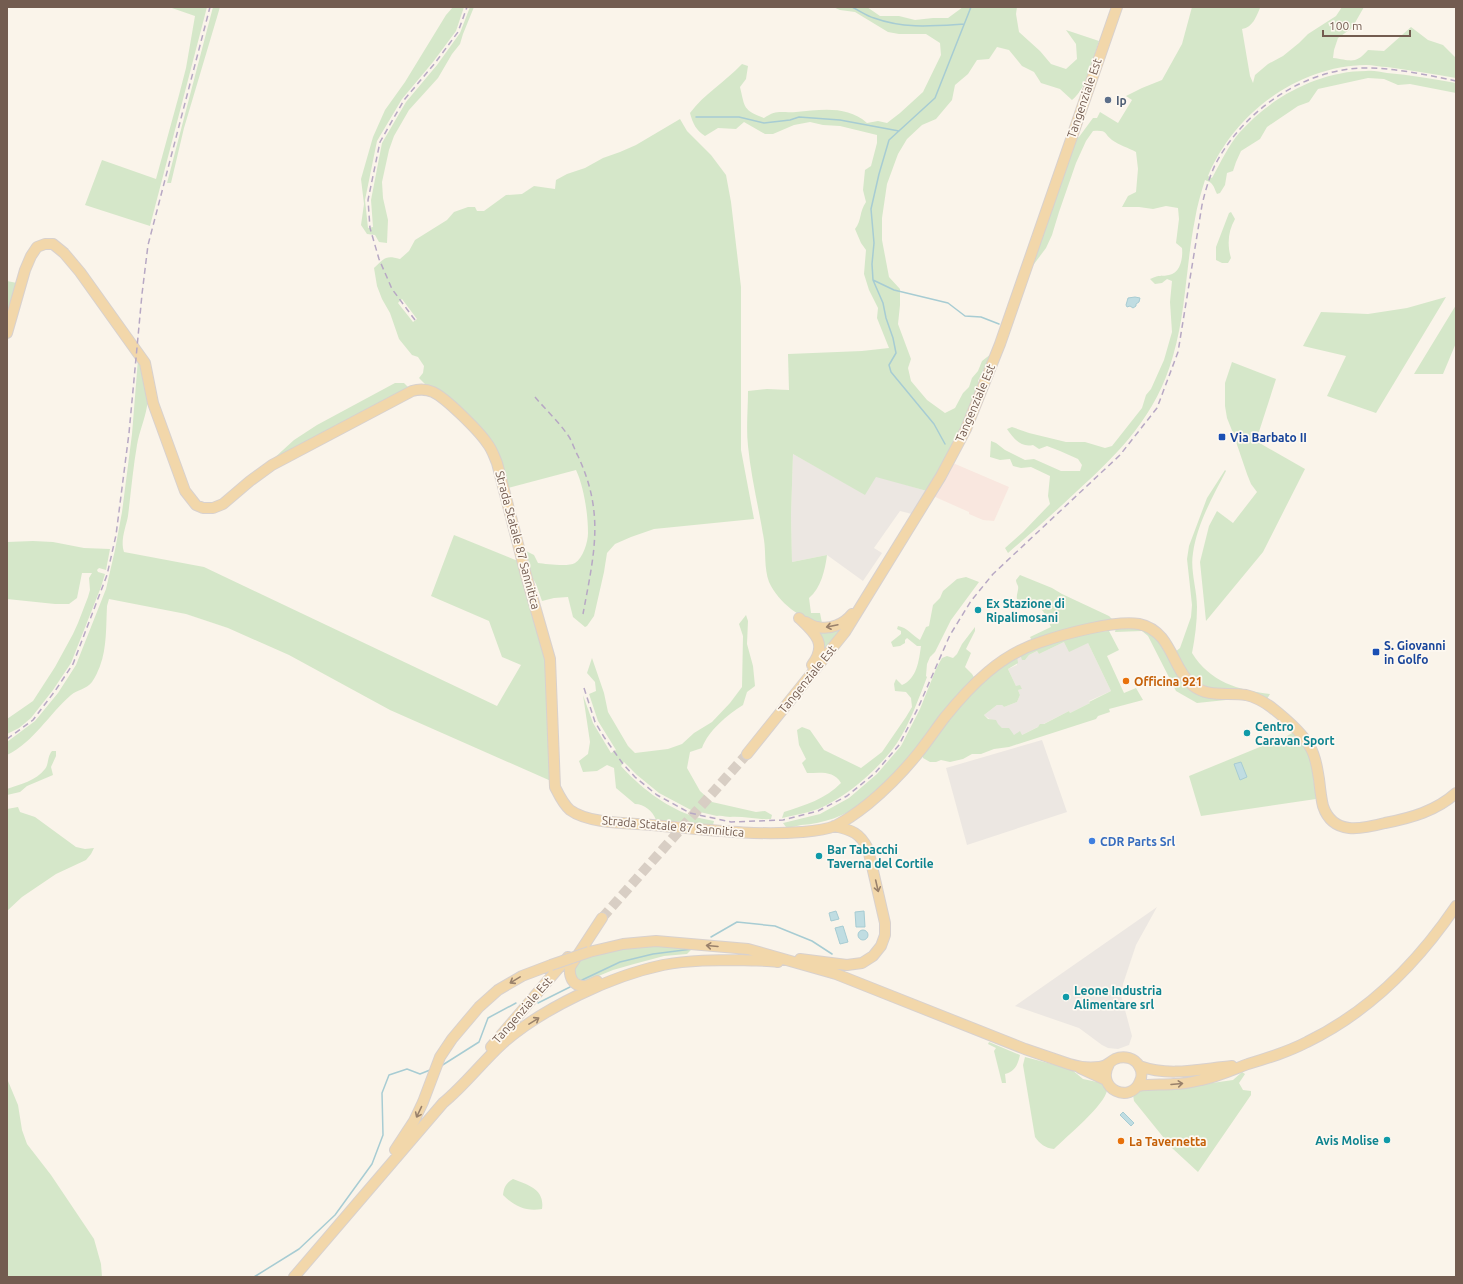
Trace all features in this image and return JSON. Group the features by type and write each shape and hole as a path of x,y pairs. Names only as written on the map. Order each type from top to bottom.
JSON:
{"main road":[{"name":"Tangenziale Est","path":"746,754 829,652 860,608 941,476 966,429 1000,344 1117,7"},
{"name":"Strada Statale 87 Sannitica","path":"7,333 30,256 37,247 45,244 53,244 64,253 80,272 145,363 153,403 185,491 196,505 203,508 213,508 223,504 272,465 412,391 419,389 427,390 440,396 482,436 497,463 526,575 550,659 555,787 560,798 571,810 582,815 608,822 730,831 784,833 818,830 834,826 849,818 883,792 917,756 946,716 966,693 1005,658 1024,648 1056,637 1088,629 1118,624 1138,624 1152,628 1162,638 1184,677 1204,692 1244,695 1254,698 1270,706 1299,732 1310,747 1317,765 1323,806 1330,819 1339,826 1354,829 1414,817 1431,810 1456,793"},
{"path":"802,686 807,671 818,656 819,649 818,639 799,618 817,627 831,627 844,622 860,608"},
{"path":"778,957 847,965 862,963 873,956 881,946 885,935 885,923 868,849 864,841 850,829 834,826"},
{"path":"1138,1086 1176,1084 1201,1080 1293,1049 1309,1042 1337,1025 1375,998 1394,981 1422,952 1456,906"},
{"name":"Tangenziale Est","path":"443,1103 602,918 570,967 569,976 575,984 584,986 622,970 674,957 698,954 778,957"},
{"path":"361,1198 414,1121 424,1102 440,1057 452,1039 479,1007 498,990 522,976 589,952 623,944 656,941 748,949 778,957 836,974 1025,1049 1075,1066 1106,1080"},
{"path":"294,1277 443,1103 458,1091 503,1043 556,1007 629,975 664,965 697,961 759,961 798,964"},
{"path":"1075,1066 1100,1067 1118,1058 1126,1057 1134,1060 1139,1066 1150,1070 1178,1072 1248,1064"},
{"path":"1108,1064 1105,1072 1106,1080 1113,1090 1120,1093 1132,1091 1138,1086 1141,1078 1139,1066"}],"shaded area":[{"path":"793,454 865,494 876,476 927,491 912,514 900,511 874,548 882,553 863,581 827,555 792,562 791,516"},
{"path":"953,463 1009,487 994,521 983,520 933,496"},
{"path":"1064,642 1088,643 1111,691 1089,701 1090,703 1070,713 1069,711 1022,735 1014,735 984,715 997,705 1002,705 1004,707 1017,702 1020,695 1018,690 1022,689 1016,686 1008,669 1017,665 1017,656 1022,654 1022,659 1025,660 1029,655 1037,651 1039,654"},
{"path":"1042,740 1067,812 967,845 946,768"},
{"path":"1157,907 1136,945 1123,984 1121,995 1132,1036 1129,1045 1118,1049 1108,1048 1079,1028 1015,1006"}],"green space":[{"path":"169,7 207,7 150,226 85,205 102,160 156,179 186,68 195,16"},
{"path":"213,7 220,7 184,128 171,183 167,183"},
{"path":"453,7 464,7 456,31 433,62 402,99 377,141 365,200 368,228 373,227 371,200 382,143 406,102 437,65 460,33 470,7 474,7 460,44 452,54 438,78 409,110 394,136 389,150 382,182 383,198 388,220 387,243 379,242 375,235 367,234 361,225 364,204 361,179 373,137 385,110 405,82 446,15"},
{"path":"833,7 867,7 880,16 899,16 915,20 948,18 963,7 1017,7 1016,14 1019,32 1040,51 1051,64 1066,69 1077,59 1076,44 1066,30 1099,41 1086,81 1072,100 1060,89 1041,83 1034,72 1022,66 1009,50 997,47 989,59 977,60 968,74 955,85 952,100 936,119 922,125 907,139 898,154 887,184 882,218 882,240 889,277 900,289 898,324 911,359 908,368 911,381 927,400 945,413 955,408 963,393 969,387 972,378 978,371 982,361 991,354 978,381 978,388 971,407 945,460 927,491 876,477 865,495 793,454 791,516 792,562 827,555 824,573 817,589 809,598 811,613 820,613 822,623 806,618 791,609 778,597 767,577 764,540 749,458 747,425 748,391 767,389 789,390 788,354 862,351 889,348 877,318 878,308 869,290 864,274 866,250 855,229 866,202 863,190 865,170 871,166 877,143 877,135 840,126 823,125 810,122 794,125 773,134 765,134 744,122 736,129 718,128 705,136 695,126 690,113 702,100 742,64 748,66 746,79 740,87 744,104 752,113 764,118 772,113 779,112 833,110 851,113 867,123 878,121 887,123 923,92 941,55 940,43 926,34 899,34 888,32 855,12 840,10"},
{"path":"1192,7 1260,8 1251,24 1242,29 1250,76 1253,83 1255,75 1268,64 1283,56 1308,34 1336,16 1342,7 1364,7 1352,28 1338,38 1333,58 1356,60 1364,55 1368,50 1384,51 1411,27 1428,40 1443,45 1456,58 1456,78 1396,68 1366,65 1340,68 1316,74 1293,84 1271,98 1251,114 1234,133 1219,153 1208,176 1212,178 1232,143 1252,119 1281,97 1314,81 1348,72 1374,71 1456,83 1456,93 1410,84 1398,85 1384,79 1368,78 1318,89 1309,102 1298,106 1267,127 1260,139 1241,151 1233,171 1227,173 1225,185 1220,193 1217,194 1212,184 1205,180 1197,209 1192,236 1181,322 1173,356 1157,397 1135,432 1122,447 1059,508 1008,553 1005,548 1050,504 1048,496 1050,476 1031,467 1021,468 1013,466 1010,459 1000,460 990,457 991,441 1025,460 1034,459 1061,471 1080,471 1082,465 1078,459 1047,446 1039,449 1033,445 1029,446 1021,444 1007,429 1012,427 1029,433 1066,442 1085,442 1105,448 1112,446 1142,408 1146,395 1151,389 1164,360 1172,332 1170,302 1172,281 1167,279 1162,283 1155,284 1150,279 1173,274 1179,268 1182,248 1176,243 1179,219 1178,208 1166,206 1153,209 1122,207 1128,196 1136,192 1138,169 1136,152 1115,142 1109,138 1105,132 1093,131 1086,141 1076,163 1052,235 1046,248 1031,268 1076,138 1079,137 1093,118 1097,118 1100,112 1118,123 1132,100 1126,96 1162,80 1182,44"},
{"path":"680,119 687,131 711,155 726,175 731,202 741,287 741,450 754,519 654,529 615,544 607,553 594,616 585,627 573,617 568,597 542,601 532,577 526,551 534,555 538,563 563,565 572,564 578,561 587,541 588,526 583,492 576,470 508,488 499,457 451,400 434,387 426,385 419,378 423,373 424,366 418,357 412,355 399,339 390,313 377,286 374,268 388,257 400,259 409,251 415,240 447,220 454,212 468,207 475,207 477,211 484,211 506,195 522,194 534,186 555,189 556,180 567,174 585,168 603,158 636,145","holes":["402,299 417,319 413,322 398,303"]},
{"path":"1231,212 1235,219 1229,238 1231,258 1228,263 1222,263 1216,260 1216,247 1229,213"},
{"path":"7,281 17,283 7,316"},
{"path":"1446,297 1376,413 1327,396 1346,356 1303,346 1321,312 1368,314 1407,308"},
{"path":"1456,305 1456,343 1443,374 1414,374"},
{"path":"138,359 141,363 147,395 147,406 138,440 128,516 123,538 124,552 204,567 497,706 521,665 502,657 489,621 431,596 454,535 518,561 547,659 551,781 390,710 289,655 228,628 186,614 109,599 107,606 104,652 100,666 93,680 90,684 71,695 25,743 7,755 7,742 35,721 58,693 76,665 106,589 122,512 132,434"},
{"path":"1232,362 1276,379 1256,441 1305,469 1263,552 1206,621 1200,562 1209,526 1217,511 1233,523 1257,492 1251,484 1227,418 1225,406 1225,383"},
{"path":"395,383 404,383 408,387 350,420 272,460 294,440 317,425"},
{"path":"1225,470 1226,471 1211,500 1198,531 1193,553 1192,566 1196,594 1197,618 1192,653 1199,663 1216,678 1236,687 1270,694 1267,699 1203,687 1193,682 1175,652 1180,648 1191,617 1192,605 1187,559 1189,546 1207,498"},
{"path":"7,542 53,542 84,548 110,549 106,570 99,568 97,570 98,572 105,574 71,663 53,690 31,718 19,728 7,734 7,719 33,701 55,667 78,623 90,590 89,578 92,573 82,573 77,598 69,604 7,599"},
{"path":"1020,575 1052,588 1109,616 1112,621 1032,641 1030,637 1051,627 1043,611 1039,608 1032,609 1023,607 1017,599 1018,588 1016,580"},
{"path":"966,577 979,582 951,620 935,652 930,657 927,664 927,677 914,711 906,728 890,753 862,781 829,804 805,813 782,818 784,812 822,797 835,789 841,783 830,774 807,773 802,763 806,759 799,745 797,730 802,727 810,730 824,750 861,768 882,752 912,707 911,698 906,692 895,691 894,684 896,679 902,685 914,674 921,646 917,646 907,638 905,643 900,646 893,647 891,642 901,634 901,631 897,629 898,626 907,630 920,640 926,627 929,626 933,605 940,598 943,591 957,579"},
{"path":"746,615 748,621 747,644 753,666 755,686 747,692 743,705 713,730 702,748 690,752 687,768 700,791 712,802 756,812 765,811 772,815 771,819 717,816 691,810 659,793 624,762 621,766 652,795 661,801 690,815 714,821 713,825 656,820 648,809 642,805 635,804 616,788 614,768 607,765 597,771 583,772 579,761 588,754 590,742 583,695 593,723 611,753 616,750 598,721 589,694 596,691 595,682 587,673 592,658 604,693 608,712 628,746 635,753 668,749 682,744 694,733 712,722 730,703 742,687 743,636 739,624"},
{"path":"1129,626 1147,630 1155,636 1167,653 1182,681 1189,689 1196,694 1211,698 1227,698 1226,700 1197,703 1176,691 1148,636 1142,631 1115,632 1116,628"},
{"path":"842,627 821,656 816,630"},
{"path":"975,627 975,631 966,649 971,653 965,667 975,679 890,779 876,793 843,815 823,822 786,827 783,823 820,814 849,798 877,774 901,746 920,709 942,658 947,656 953,658"},
{"path":"1109,631 1119,650 1107,656 1124,693 1136,688 1143,700 1109,709 1110,712 1098,716 1096,719 1009,747 994,749 981,754 972,754 963,759 950,762 941,760 930,762 923,758 923,753 947,719 981,683 1017,656 1018,663 1008,669 1016,686 1020,685 1022,689 1018,690 1020,695 1017,702 1004,707 1002,705 997,705 984,715 988,719 996,720 1002,728 1009,728 1014,735 1020,731 1022,735 1038,727 1040,724 1044,724 1069,711 1070,713 1111,691 1088,643 1069,652 1064,642 1039,654 1037,651 1029,655 1025,660 1022,660 1021,657 1022,654 1064,639 1087,633"},
{"path":"1294,732 1304,746 1311,760 1316,799 1201,816 1189,776"},
{"path":"52,751 56,751 56,756 51,767 53,775 27,786 20,792 7,795 7,789 28,782 41,773 46,767"},
{"path":"18,807 20,812 35,817 76,847 85,849 94,848 86,860 56,874 22,897 7,911 7,809"},
{"path":"627,945 690,947 691,950 687,954 664,956 613,970 584,982 574,976 573,967 578,958"},
{"path":"989,1042 1020,1055 1016,1067 1005,1074 1006,1083 1002,1083 994,1051 996,1048 988,1044"},
{"path":"1025,1057 1071,1069 1083,1079 1102,1083 1107,1090 1100,1104 1093,1112 1054,1149 1043,1145 1035,1137 1023,1065"},
{"path":"1242,1072 1245,1074 1239,1083 1243,1090 1251,1091 1251,1095 1198,1172 1172,1148 1134,1101 1133,1095 1140,1090 1191,1086 1233,1080"},
{"path":"7,1076 18,1105 22,1130 27,1144 51,1175 94,1239 101,1264 102,1277 7,1277"},
{"path":"513,1179 530,1186 538,1192 541,1197 542,1209 526,1209 511,1202 503,1195 506,1186"}],"water":[{"path":"1128,298 1140,298 1136,306 1133,308 1130,306 1127,307 1126,305"},
{"path":"1241,762 1247,777 1240,780 1234,764"},
{"path":"836,911 839,919 831,921 829,913"},
{"path":"864,911 865,927 856,927 855,912"},
{"path":"843,926 848,942 840,944 835,928"},
{"path":"861,930 865,930 867,931 867,939 861,940 858,937 858,933"},
{"path":"1123,1112 1134,1123 1131,1126 1120,1115"}],"waterway":[{"path":"852,7 871,17 896,24 919,26 964,24"},
{"path":"945,444 934,424 891,372 889,365 896,353 883,303 873,280 872,264 874,243 871,209 889,140 935,98 971,7"},
{"path":"696,117 739,117 764,123 790,120 799,117 840,120 899,131"},
{"path":"873,280 894,290 948,303 965,316 981,317 999,324"},
{"path":"711,937 737,922 775,926 812,941 832,954"},
{"path":"582,980 620,962 653,954 692,949"},
{"path":"538,1003 570,987"},
{"path":"441,1066 479,1042 488,1018 516,1003"},
{"path":"254,1277 299,1249 335,1215 372,1164 383,1135 382,1093 389,1075 407,1069 420,1074 430,1070"}],"tunnel":[{"path":"602,918 747,754"}],"railway":[{"path":"7,739 33,720 73,664 107,575 116,535 129,433 148,245 210,7"},
{"path":"415,320 392,289 379,259 370,228 368,200 380,142 404,100 435,63 458,32 467,7"},
{"path":"584,688 595,722 623,764 635,777 657,795 690,813 731,822 783,820 818,811 847,796 875,773 899,745 918,708 950,635 971,601 993,574 1120,455 1157,408 1178,352 1202,205 1206,190 1215,165 1227,145 1242,127 1278,96 1298,84 1343,70 1366,68 1389,69 1456,81"},
{"path":"535,397 569,436 586,477 592,497 595,534 591,572 583,614"}],"place":[{"name":"Ip","path":"1108,100"},
{"name":"Via Barbato II","path":"1222,437"},
{"name":"Ex Stazione di Ripalimosani","path":"978,610"},
{"name":"S. Giovanni in Golfo","path":"1376,652"},
{"name":"Officina 921","path":"1126,681"},
{"name":"Centro Caravan Sport","path":"1247,733"},
{"name":"CDR Parts Srl","path":"1092,841"},
{"name":"Bar Tabacchi Taverna del Cortile","path":"819,856"},
{"name":"Leone Industria Alimentare srl","path":"1066,997"},
{"name":"Avis Molise","path":"1387,1140"},
{"name":"La Tavernetta","path":"1121,1141"}]}
